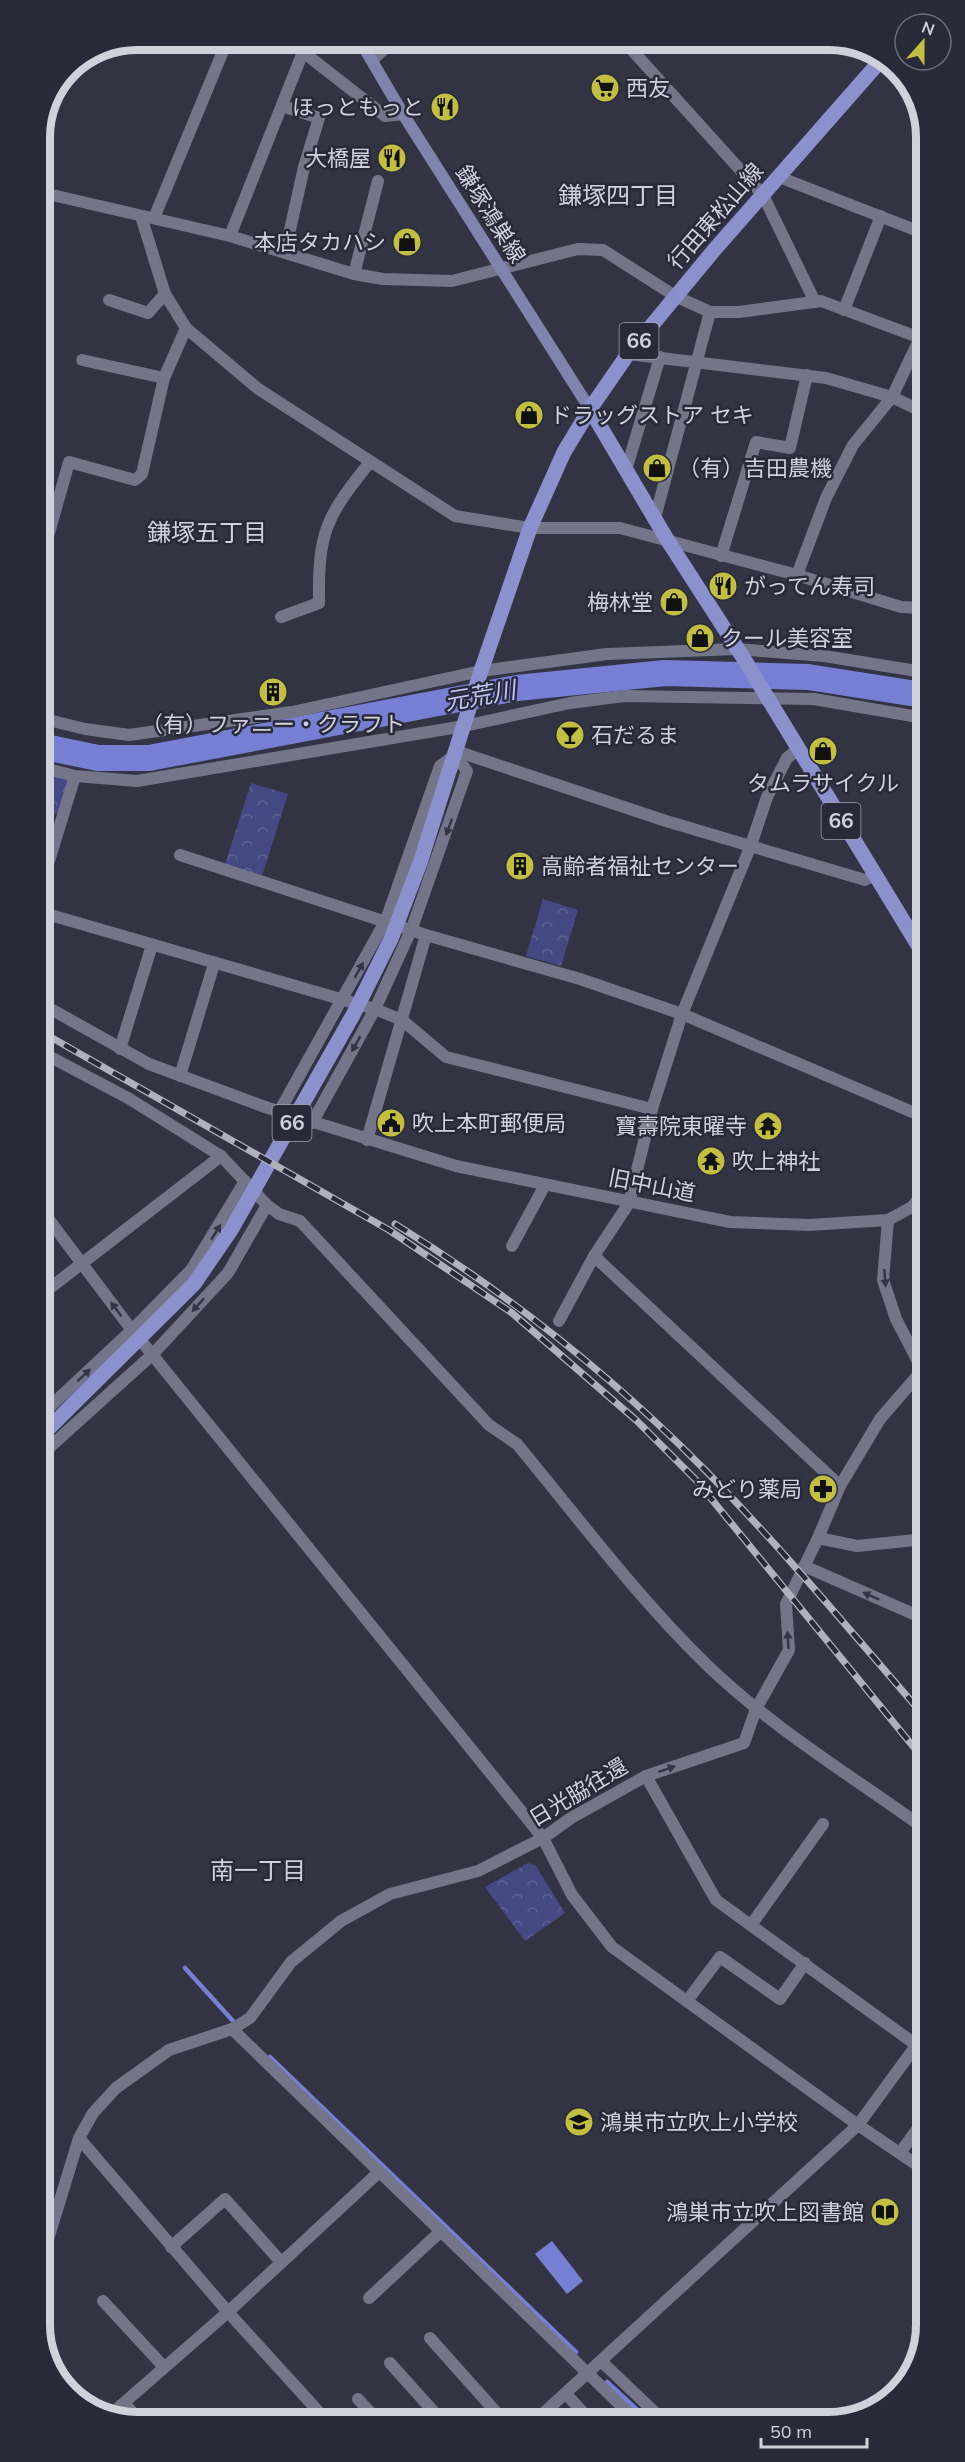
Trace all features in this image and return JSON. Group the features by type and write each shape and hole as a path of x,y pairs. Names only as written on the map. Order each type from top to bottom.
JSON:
{"main road":[{"name":"鎌塚鴻巣線","path":"366,50 403,114 590,409"},
{"name":"行田東松山線","path":"480,672 530,528 564,452 590,409 628,354 675,296 877,64"},
{"name":"66","path":"590,409 668,541 764,692 797,750 916,942"},
{"name":"66","path":"50,1427 194,1284 231,1230 352,1015 391,939 420,863 480,672"}],"street":[{"path":"223,50 147,217 165,294 186,328 257,388 455,516 530,528 620,528 797,575 901,607 916,608"},
{"path":"372,60 383,50"},
{"path":"632,50 763,195 815,302"},
{"path":"230,236 303,51 385,116 403,114"},
{"path":"282,106 319,118 304,167 285,252"},
{"path":"779,177 916,230"},
{"path":"354,274 378,181"},
{"path":"50,195 230,236 354,274 383,279 452,281 578,249 603,250 675,296 710,312 739,312 821,301 916,337"},
{"path":"844,310 881,216"},
{"path":"109,300 148,313 165,294"},
{"path":"655,518 710,312"},
{"path":"50,529 69,462 135,480 142,474 164,378 186,328"},
{"path":"797,575 826,498 853,445 892,397 916,351"},
{"path":"628,354 826,378 892,397 916,409"},
{"path":"626,470 660,357"},
{"path":"82,360 164,378"},
{"path":"721,556 756,442 790,448 807,375"},
{"path":"281,617 319,603 317,571 322,539 340,500 370,462"},
{"path":"50,720 84,729 129,735 292,712 480,672 607,654 824,656 916,671"},
{"path":"50,770 75,776 137,781 570,703 624,696 764,692 916,717"},
{"path":"559,1321 594,1256 629,1203 652,1109 682,1014 751,845 767,797 787,758 797,750"},
{"path":"455,753 666,821 865,880 875,875"},
{"path":"279,1112 387,921 440,766 455,753"},
{"path":"312,1123 375,1009 412,928 467,771 455,753"},
{"path":"50,858 75,776"},
{"path":"180,855 412,928 426,935 580,979 682,1014 916,1114"},
{"path":"50,915 375,1009 402,1020 447,1056 652,1109"},
{"path":"367,1140 426,935"},
{"path":"120,1048 152,945"},
{"path":"180,1076 214,964"},
{"name":"旧中山道","path":"50,1009 149,1064 312,1123 456,1166 730,1222 809,1225 888,1220 912,1207 916,1202"},
{"path":"50,1057 129,1098 221,1156 267,1205 279,1214 300,1221 489,1425 517,1444 647,1600 707,1665 756,1709 916,1823"},
{"path":"50,1288 221,1156"},
{"path":"50,1406 132,1330 191,1270 245,1181"},
{"path":"512,1246 545,1185"},
{"path":"50,1447 153,1354 228,1273 267,1205"},
{"name":"日光脇往還","path":"888,1220 883,1280 896,1319 916,1355"},
{"path":"50,1221 132,1330 543,1838 572,1895 612,1947 858,2125 916,2164"},
{"path":"594,1256 840,1486"},
{"name":"日光脇往還","path":"50,2233 79,2138 93,2113 116,2088 169,2050 232,2029 250,2018 291,1962 341,1921 390,1894 478,1871 543,1838 571,1818 646,1776 744,1743 756,1709 789,1650 786,1604 819,1538 840,1486 880,1419 916,1379"},
{"path":"819,1538 857,1546 916,1540"},
{"path":"804,1566 916,1615"},
{"path":"646,1776 716,1900 916,2044"},
{"path":"751,1925 823,1824"},
{"path":"687,2001 720,1957 780,1999 805,1963"},
{"path":"232,2029 378,2173 628,2412"},
{"path":"545,2412 858,2125 916,2054"},
{"path":"900,2153 916,2131"},
{"path":"79,2138 171,2247 319,2412"},
{"path":"116,2410 228,2312 378,2173"},
{"path":"171,2247 225,2199 281,2262"},
{"path":"369,2298 440,2232"},
{"path":"103,2301 164,2367"},
{"path":"430,2338 496,2412"},
{"path":"602,2362 655,2412"},
{"path":"390,2363 434,2412"},
{"path":"566,2394 583,2412"},
{"path":"358,2399 370,2412"},
{"path":"124,2403 132,2412"}],"green space":[{"path":"50,774 69,780 60,814 50,814"},
{"path":"251,783 288,794 262,876 225,864"},
{"path":"543,899 578,910 561,966 526,956"},
{"path":"528,1863 536,1866 565,1913 525,1941 485,1887"}],"shaded area":[{"path":"552,2241 583,2281 567,2294 535,2254"}],"waterway":[{"name":"元荒川","path":"50,748 98,758 149,758 517,688 665,673 808,677 916,694"},
{"path":"185,1968 233,2021"},
{"path":"270,2057 576,2352"},
{"path":"607,2382 639,2412"}],"railway":[{"path":"50,1037 389,1230 512,1313 636,1420 696,1480 916,1750"},
{"path":"395,1224 518,1307 633,1401 704,1469 761,1529 916,1707"}],"place":[{"name":"西友","path":"605,88"},
{"name":"ほっともっと","path":"445,107"},
{"name":"大橋屋","path":"392,158"},
{"name":"本店タカハシ","path":"407,242"},
{"name":"ドラッグストア セキ","path":"529,415"},
{"name":"（有）吉田農機","path":"657,468"},
{"name":"がってん寿司","path":"723,586"},
{"name":"梅林堂","path":"674,602"},
{"name":"クール美容室","path":"700,638"},
{"name":"（有）ファニー・クラフト","path":"273,692"},
{"name":"石だるま","path":"570,735"},
{"name":"タムラサイクル","path":"823,751"},
{"name":"高齢者福祉センター","path":"520,866"},
{"name":"吹上本町郵便局","path":"391,1123"},
{"name":"寶壽院東曜寺","path":"768,1126"},
{"name":"吹上神社","path":"711,1161"},
{"name":"みどり薬局","path":"823,1489"},
{"name":"鴻巣市立吹上小学校","path":"579,2122"},
{"name":"鴻巣市立吹上図書館","path":"885,2212"}],"district":[{"name":"鎌塚四丁目","path":"618,196"},
{"name":"鎌塚五丁目","path":"207,533"},
{"name":"南一丁目","path":"258,1871"}]}
